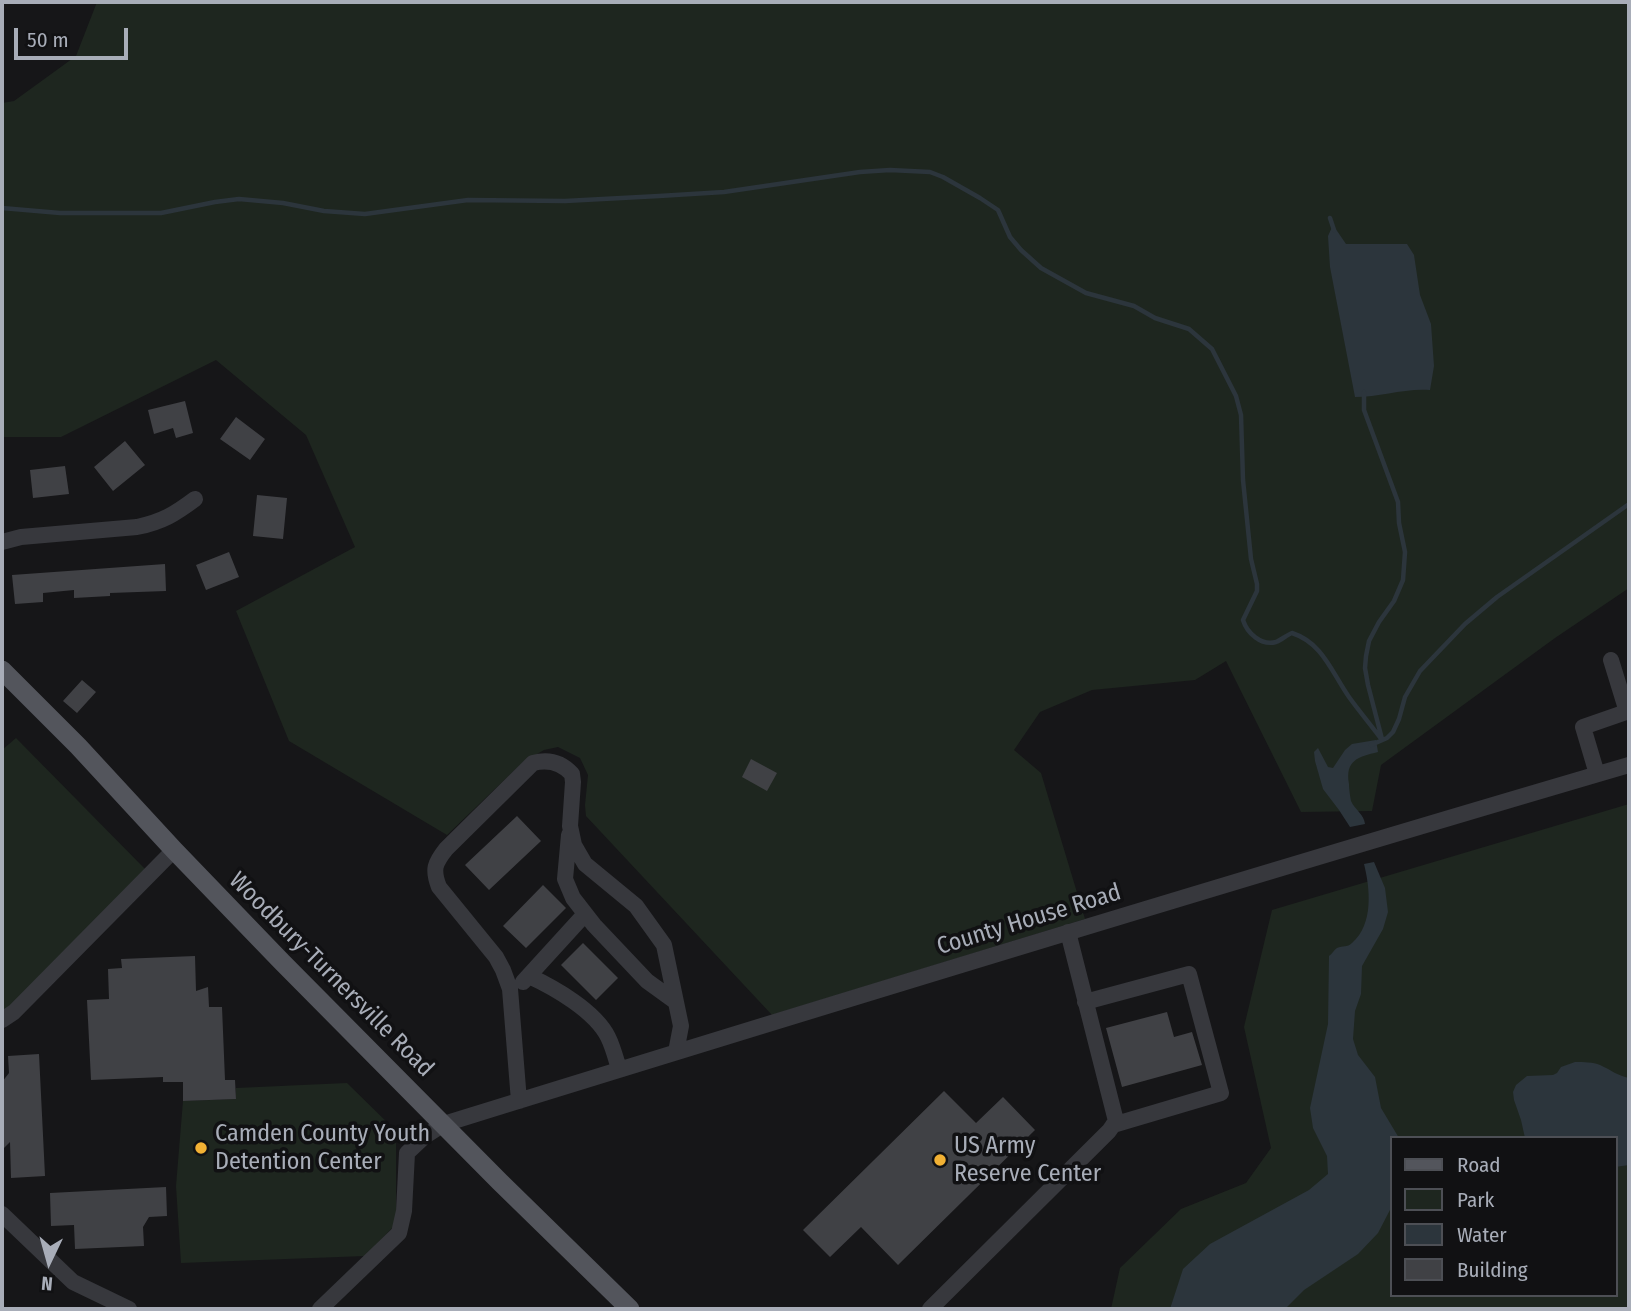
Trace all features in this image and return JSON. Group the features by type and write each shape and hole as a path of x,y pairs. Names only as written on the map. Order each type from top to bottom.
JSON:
{"main road":[{"name":"Woodbury-Turnersville Road","path":"7,676 78,746 282,962 625,1308"}],"street":[{"path":"2,542 21,537 151,524 170,516 195,499"},
{"path":"1597,774 1583,727 1628,712 1612,660"},
{"path":"519,1101 510,989 496,957 439,887 435,867 446,849 533,763 550,761 567,768 572,774 565,879 572,898 647,981 676,1002"},
{"name":"County House Road","path":"320,1309 399,1233 404,1211 407,1153 425,1136 444,1124 1371,840 1629,765"},
{"path":"570,823 574,845 585,864 636,906 664,945 681,1026 676,1052"},
{"path":"2,1020 14,1012 174,850"},
{"path":"510,996 585,914"},
{"path":"930,1309 1109,1131 1115,1121 1068,932"},
{"path":"1085,1002 1189,974 1221,1093 1113,1125"},
{"path":"529,976 546,984 589,1013 608,1036 619,1069"},
{"path":"2,1214 73,1282 129,1309"}],"green space":[{"path":"97,2 1629,2 1629,588 1555,638 1381,765 1372,811 1301,812 1226,661 1195,680 1092,690 1040,712 1014,750 1041,773 1085,919 772,1015 586,816 588,775 580,758 558,747 544,750 523,762 447,835 289,741 236,611 355,547 306,435 216,360 61,437 2,437 2,103 14,101 76,56"},
{"path":"16,738 146,870 2,1014 2,750"},
{"path":"1629,804 1629,1309 1111,1309 1120,1268 1181,1209 1246,1183 1271,1148 1244,1027 1272,910"},
{"path":"347,1083 396,1131 396,1224 365,1256 181,1263 176,1186 183,1101 236,1099 236,1088"}],"water":[{"path":"1333,225 1346,244 1407,244 1414,255 1420,295 1431,324 1434,366 1430,390 1355,397 1330,267 1328,236"},
{"path":"1376,740 1378,752 1354,761 1349,770 1351,801 1365,824 1350,827 1323,789 1314,752 1318,748 1328,767 1333,768 1352,744"},
{"path":"1374,862 1385,888 1388,912 1383,929 1362,966 1361,994 1355,1011 1353,1039 1358,1055 1375,1077 1381,1108 1398,1136 1390,1136 1390,1210 1378,1233 1358,1254 1304,1290 1285,1309 1170,1309 1183,1269 1210,1244 1309,1190 1328,1174 1327,1156 1313,1128 1310,1108 1328,1024 1329,956 1337,948 1352,943 1364,926 1369,895 1364,864"},
{"path":"1575,1062 1588,1062 1629,1078 1629,1165 1617,1167 1617,1136 1525,1136 1514,1100 1516,1085 1527,1076 1553,1075 1561,1067"}],"building":[{"path":"185,401 193,433 176,438 173,428 154,434 148,410"},
{"path":"236,417 265,439 250,460 220,439"},
{"path":"125,441 145,465 113,491 94,467"},
{"path":"65,466 69,494 33,498 30,470"},
{"path":"257,495 287,498 283,539 253,536"},
{"path":"229,552 239,577 206,590 196,565"},
{"path":"165,564 166,591 110,593 110,596 74,598 74,590 43,593 43,602 15,604 12,575"},
{"path":"82,680 96,692 77,713 63,701"},
{"path":"751,759 777,773 767,791 742,777"},
{"path":"517,816 541,841 489,890 465,865"},
{"path":"543,885 566,908 526,948 503,926"},
{"path":"583,943 618,978 596,1000 561,965"},
{"path":"195,956 196,991 208,987 209,1007 222,1007 225,1080 235,1080 236,1099 183,1101 183,1082 163,1082 163,1077 91,1080 87,1000 109,999 108,969 122,968 121,959"},
{"path":"1167,1012 1174,1037 1192,1032 1202,1065 1122,1087 1106,1028"},
{"path":"39,1054 45,1176 11,1178 10,1142 2,1150 2,1082 9,1073 8,1056"},
{"name":"US Army Reserve Center","path":"944,1091 976,1123 1003,1097 1035,1130 898,1265 861,1227 830,1257 803,1230"},
{"path":"166,1187 167,1216 149,1217 143,1227 144,1246 75,1249 74,1225 51,1226 50,1193"}],"waterway":[{"path":"2,208 60,213 161,213 239,199 365,214 468,200 565,201 724,192 890,170 930,172 943,177 998,210 1010,237 1041,268 1086,293 1134,306 1155,318 1189,329 1212,349 1236,396 1241,415 1243,480 1251,559 1257,584 1257,591 1243,620 1245,625 1251,634 1265,642 1276,642 1292,633 1312,644 1382,740"},
{"path":"1330,218 1334,230"},
{"path":"1364,392 1364,410 1398,502 1405,552 1403,580 1394,601 1369,641 1366,656 1368,685 1382,739"},
{"path":"1371,745 1387,738 1393,732 1405,697 1420,671 1465,624 1497,597 1629,504"}],"place":[{"name":"Camden County Youth Detention Center","path":"201,1148"},
{"name":"US Army Reserve Center","path":"940,1160"}]}
